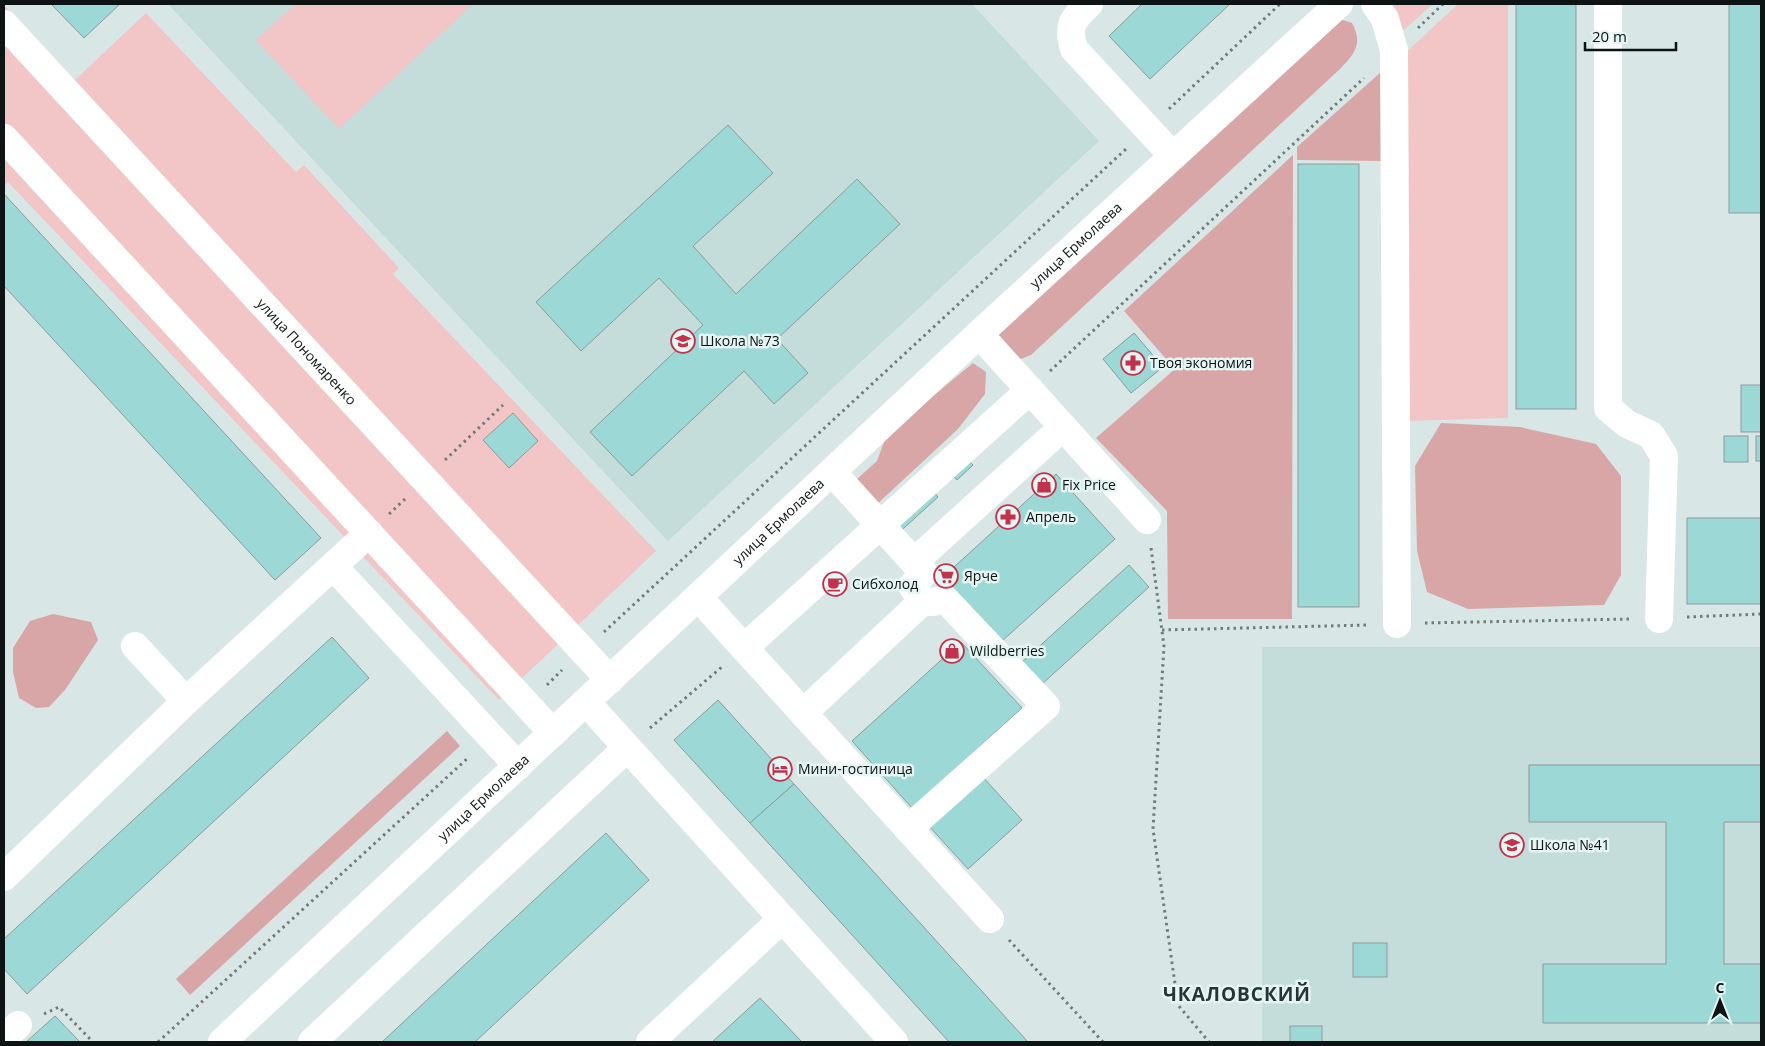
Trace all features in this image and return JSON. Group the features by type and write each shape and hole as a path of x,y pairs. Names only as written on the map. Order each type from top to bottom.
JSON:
{"street":[{"path":"1089,4 1074,18 1069,34 1074,49 1173,156"},
{"name":"улица Ермолаева","path":"222,1042 979,334 1339,4"},
{"path":"1375,4 1385,19 1394,50 1397,624"},
{"path":"1608,4 1608,408 1627,424 1651,436 1664,456 1658,619"},
{"name":"улица Пономаренко","path":"4,24 610,680"},
{"path":"4,138 553,733"},
{"path":"979,334 1147,520"},
{"path":"744,648 1030,390"},
{"path":"914,562 1063,427"},
{"path":"832,472 924,574 912,586 923,601 929,604 945,599 1046,706 908,829"},
{"path":"4,877 186,701 369,533"},
{"path":"334,566 518,766"},
{"path":"698,597 990,919"},
{"path":"803,713 923,601"},
{"path":"135,646 186,701"},
{"path":"586,702 894,1042"},
{"path":"312,1042 626,748"},
{"path":"650,1042 782,919"}],"path":[{"path":"526,704 1148,129 1280,4"},
{"path":"1030,390 1443,4"},
{"path":"1147,520 1164,646 1153,829 1178,1005 1209,1042"},
{"path":"1162,630 1658,619 1761,614"},
{"path":"626,748 744,648"},
{"path":"158,1042 491,736"},
{"path":"990,919 1103,1042"}],"shaded area":[{"name":"Школа №73","path":"168,4 972,4 1099,141 668,541"},
{"path":"296,4 473,4 339,129 256,40"},
{"path":"1378,4 1433,4 1405,29 1397,31"},
{"path":"1458,4 1508,4 1508,418 1403,421 1401,57"},
{"path":"4,5 75,80 146,13 296,172 304,165 399,268 393,274 656,551 499,700 8,182 4,186"},
{"path":"1340,19 1352,23 1357,43 1350,58 1340,69 1031,355 1013,362 997,344 999,331"},
{"path":"1381,72 1381,161 1297,160 1297,147"},
{"path":"1293,155 1292,619 1168,619 1167,511 1096,438 1175,369 1124,311"},
{"path":"973,363 986,372 985,394 958,429 875,506 856,480 877,461 887,434"},
{"path":"1441,423 1520,427 1596,444 1621,476 1621,575 1604,605 1468,609 1427,592 1417,551 1415,466"},
{"path":"53,614 91,622 98,640 65,690 49,707 36,708 19,698 13,672 13,648 30,621"},
{"name":"Школа №41","path":"1262,647 1761,647 1761,1042 1262,1042"},
{"path":"447,731 460,746 190,995 176,979"}],"building":[{"path":"51,4 120,4 84,38"},
{"path":"1142,4 1230,4 1150,79 1109,36"},
{"path":"1516,4 1576,4 1576,409 1516,409"},
{"path":"1729,4 1761,4 1761,213 1729,213"},
{"path":"728,125 773,173 693,246 736,294 857,179 900,224 777,339 808,373 774,404 744,371 632,476 590,432 703,325 659,278 581,351 536,302"},
{"path":"1298,164 1359,164 1359,607 1298,607"},
{"path":"4,194 321,538 275,580 4,286"},
{"name":"Твоя экономия","path":"1134,333 1163,367 1131,393 1103,359"},
{"path":"1741,385 1761,385 1761,432 1741,432"},
{"path":"513,413 538,441 509,468 483,440"},
{"path":"1724,436 1748,436 1748,462 1724,462"},
{"path":"1756,436 1761,436 1761,461 1756,461"},
{"path":"962,454 973,465 957,480 947,469"},
{"path":"1056,474 1115,539 1001,642 942,578"},
{"path":"928,485 938,497 893,538 882,525"},
{"path":"1687,518 1761,518 1761,604 1687,604"},
{"path":"1129,565 1149,587 1042,684 1022,662"},
{"path":"839,580 847,589 837,597 830,588"},
{"path":"332,637 369,678 27,994 4,969 4,939"},
{"path":"961,642 1022,708 912,808 852,741"},
{"path":"718,700 794,784 750,823 674,740"},
{"path":"1529,765 1761,765 1761,822 1724,822 1724,964 1761,964 1761,1023 1543,1023 1543,964 1666,964 1666,822 1529,822"},
{"path":"981,775 1022,820 968,869 927,824"},
{"path":"794,784 1028,1042 949,1042 750,823"},
{"path":"606,833 649,880 475,1042 382,1042"},
{"path":"1353,943 1387,943 1387,977 1353,977"},
{"path":"760,998 802,1042 712,1042 722,1033"},
{"path":"55,1016 80,1042 26,1042"},
{"path":"1290,1026 1322,1026 1322,1042 1290,1042"}],"place":[{"name":"Школа №73","path":"683,341"},
{"name":"Твоя экономия","path":"1133,363"},
{"name":"Fix Price","path":"1044,485"},
{"name":"Апрель","path":"1008,517"},
{"name":"Ярче","path":"946,576"},
{"name":"Сибхолод","path":"835,584"},
{"name":"Wildberries","path":"952,651"},
{"name":"Мини-гостиница","path":"780,769"},
{"name":"Школа №41","path":"1512,845"}],"district":[{"name":"ЧКАЛОВСКИЙ","path":"1237,994"}]}
